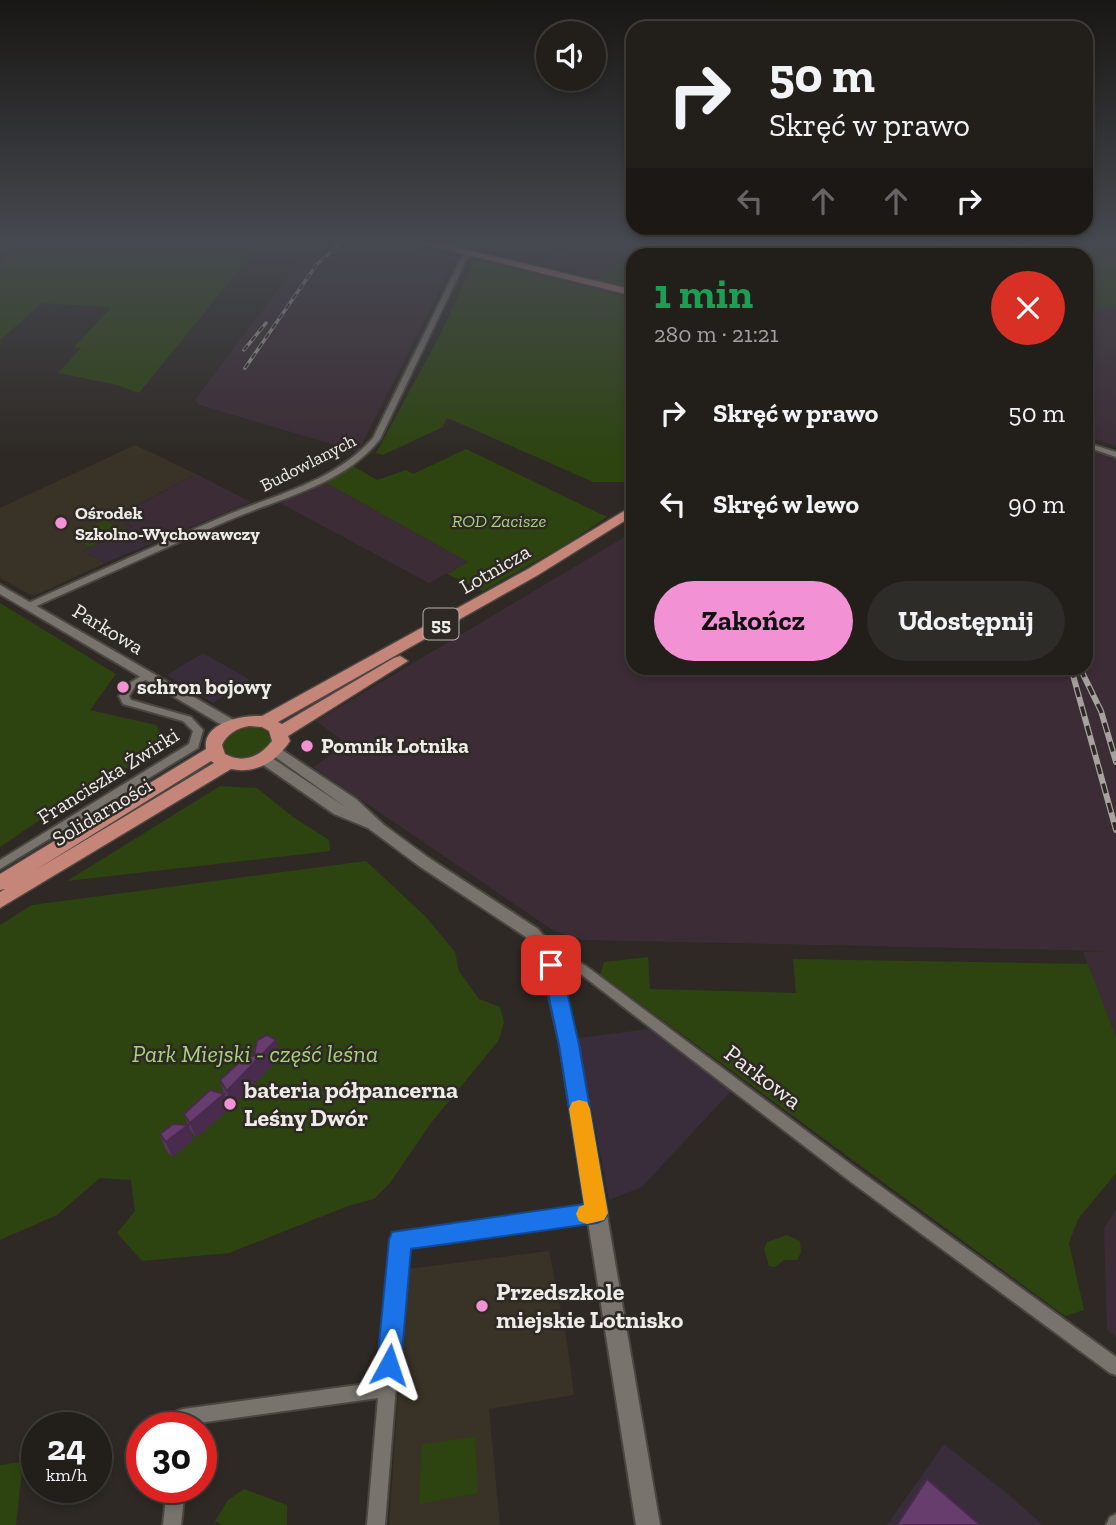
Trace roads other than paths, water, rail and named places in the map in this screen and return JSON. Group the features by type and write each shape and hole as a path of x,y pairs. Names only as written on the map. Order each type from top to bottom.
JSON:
{"main road":[{"name":"Lotnicza","path":"265,722 533,572 626,514"},
{"name":"Lotnicza","path":"280,733 626,527"},
{"name":"55","path":"227,728 249,721 265,722"},
{"path":"227,728 213,745 221,758 240,765 270,755 281,741 280,733 265,722"},
{"name":"Solidarności","path":"0,883 221,758"},
{"name":"Solidarności","path":"0,901 221,758"}],"street":[{"name":"Budowlanych","path":"29,606 229,517 295,491 364,454 376,439 439,315"},
{"path":"1093,447 1116,455"},
{"name":"Parkowa","path":"0,589 194,705 227,728"},
{"name":"Franciszka Żwirki","path":"0,865 187,753 198,739 194,723 187,719 127,702 124,696 126,691 146,676"},
{"name":"Parkowa","path":"270,755 339,810 379,829 447,878 532,933 547,950 582,969 856,1177 1116,1367"},
{"path":"547,950 569,1045 648,1525"},
{"path":"376,1525 400,1240 597,1213"},
{"path":"217,1412 387,1388"},
{"path":"172,1525 174,1503"}],"railway":[{"path":"245,368 282,315"},
{"path":"244,350 266,323"},
{"path":"1073,675 1116,830"},
{"path":"1083,675 1101,711 1116,762"}],"place":[{"name":"Ośrodek Szkolno-Wychowawczy","path":"61,523"},
{"name":"schron bojowy","path":"123,687"},
{"name":"Pomnik Lotnika","path":"307,746"},
{"name":"bateria półpancerna Leśny Dwór","path":"230,1104"},
{"name":"Przedszkole miejskie Lotnisko","path":"482,1306"}],"park label":[{"name":"ROD Zacisze","path":"499,521"},
{"name":"Park Miejski - część leśna","path":"255,1054"}]}
